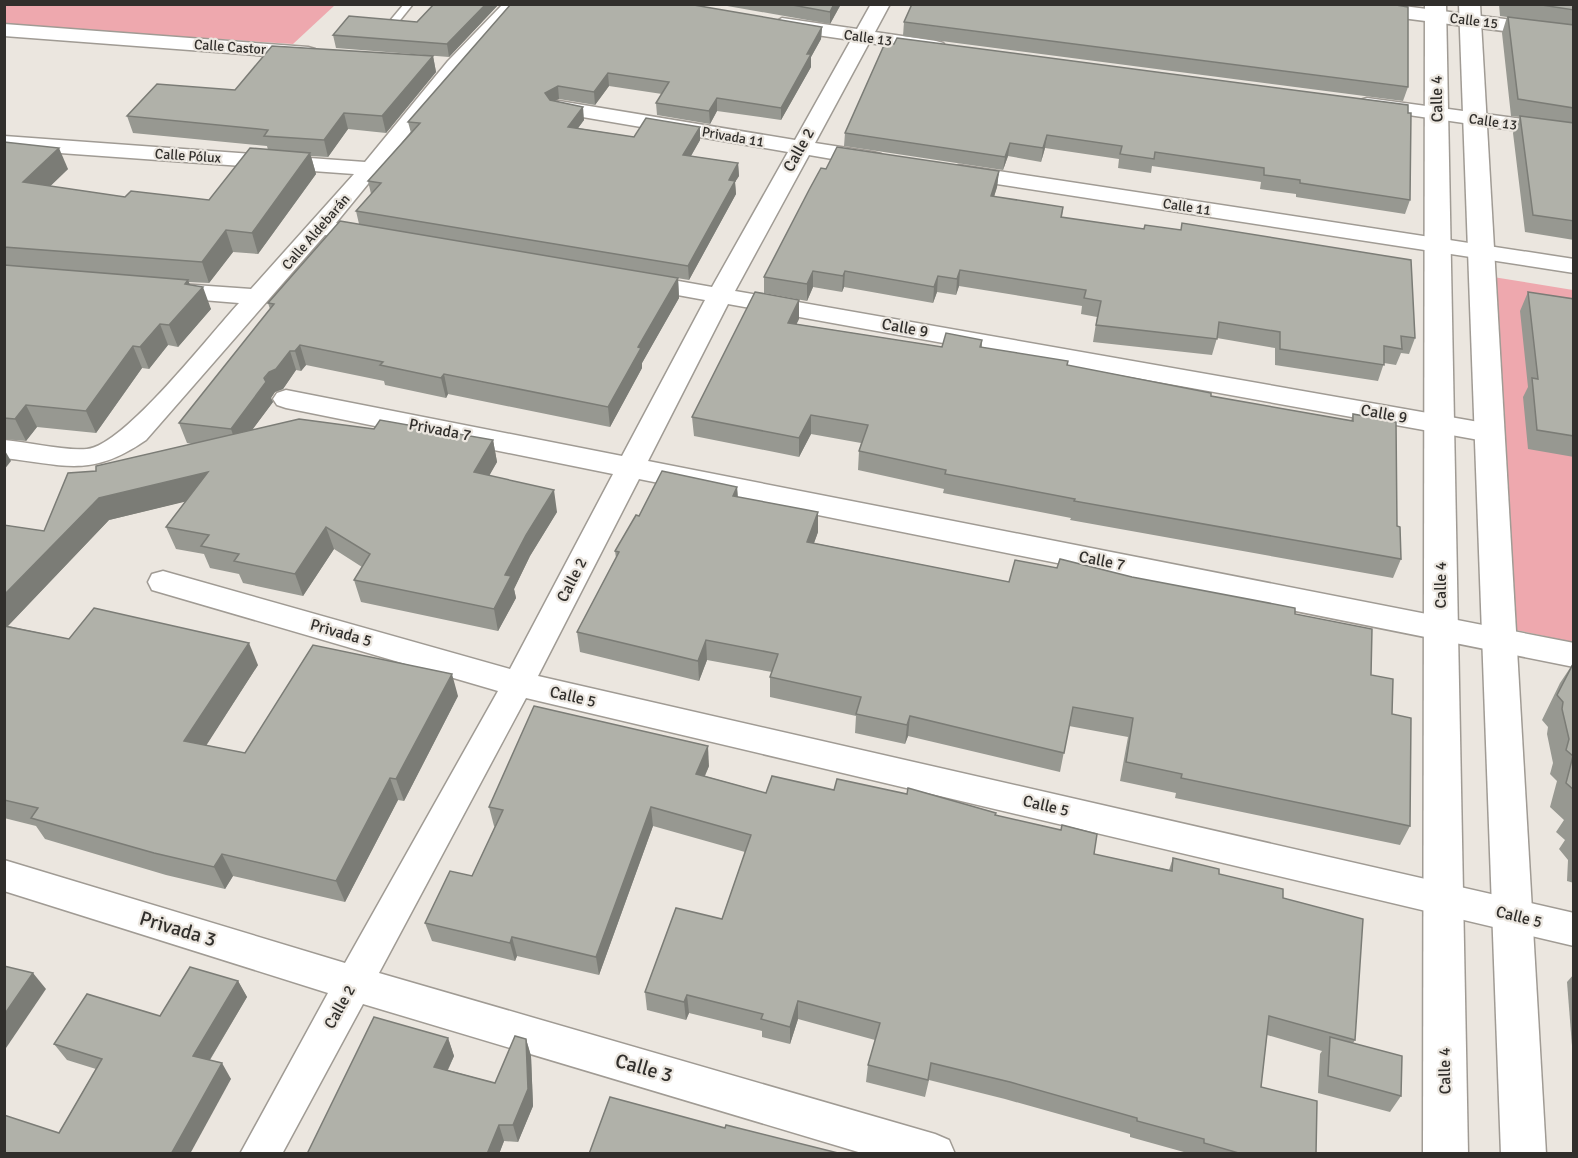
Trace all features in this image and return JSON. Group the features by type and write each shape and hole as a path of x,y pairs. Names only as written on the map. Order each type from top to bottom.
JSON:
{"street":[{"name":"Calle Aldebarán","path":"4,449 88,458 111,451 136,434 371,169 443,64 514,4"},
{"name":"Calle 2","path":"260,1154 518,684 720,295 881,4"},
{"name":"Calle 15","path":"1339,4 1470,13 1574,34"},
{"name":"Calle 4","path":"1436,11 1446,1154"},
{"path":"1470,13 1524,1154"},
{"name":"Calle 13","path":"757,20 863,38 957,50"},
{"name":"Calle Castor","path":"4,30 324,55"},
{"name":"Calle 13","path":"1343,101 1574,133"},
{"name":"Privada 11","path":"559,107 801,148"},
{"name":"Calle Pólux","path":"4,142 371,169"},
{"path":"801,148 895,162"},
{"name":"Calle 11","path":"942,169 1574,266"},
{"path":"320,227 391,239"},
{"name":"Calle 9","path":"615,277 1490,433"},
{"path":"143,288 259,297"},
{"name":"Privada 7","path":"286,399 630,468"},
{"name":"Calle 7","path":"630,468 1574,655"},
{"name":"Privada 5","path":"163,582 518,684"},
{"name":"Calle 5","path":"518,684 1574,930"},
{"name":"Privada 3","path":"4,875 352,983"},
{"name":"Calle 3","path":"352,983 935,1154"}],"lane":[{"path":"394,22 409,4"}],"shaded area":[{"path":"4,5 335,5 293,44 5,25"},
{"path":"1493,277 1573,290 1573,642 1516,630"}],"building":[{"path":"434,4 486,4 447,44 333,35 349,16 417,22"},
{"path":"511,4 688,4 822,27 807,54 811,54 781,108 717,98 709,111 656,103 669,82 608,73 594,92 558,86 545,93 550,100 583,107 568,127 634,137 646,118 700,127 683,155 738,163 729,180 735,181 688,266 356,211 381,183 368,181 420,123 408,122"},
{"path":"787,4 834,4 830,12"},
{"path":"912,4 1390,4 1408,7 1408,87 904,22"},
{"path":"1535,4 1574,4 1574,10"},
{"path":"1508,17 1574,25 1574,108 1518,99"},
{"path":"897,38 1408,105 1408,113 1411,113 1410,200 1300,183 1300,180 1264,175 1264,168 1155,152 1154,159 1120,154 1122,146 1047,135 1043,148 1010,143 1005,157 845,133 885,43 894,44"},
{"path":"272,46 433,56 382,116 344,113 324,140 264,136 268,130 127,116 157,84 235,90"},
{"path":"1520,116 1574,123 1574,221 1533,215"},
{"path":"4,142 59,148 23,182 125,197 131,191 209,200 250,148 310,153 252,233 226,230 202,262 4,247"},
{"path":"837,147 999,171 991,196 1063,207 1061,217 1144,229 1145,225 1181,230 1182,223 1411,260 1415,338 1401,336 1402,349 1384,346 1384,365 1280,349 1280,332 1219,322 1217,339 1096,325 1101,301 1084,298 1086,290 960,270 957,279 938,276 934,287 845,271 843,276 813,271 807,284 764,277 821,168 826,169"},
{"path":"340,221 678,278 638,347 641,348 608,407 444,374 441,378 380,365 383,362 300,345 295,351 290,351 276,369 264,378 266,382 231,429 179,423 274,304 268,303"},
{"path":"4,265 188,280 185,284 203,287 169,325 160,324 140,347 133,346 86,411 26,405 15,419 4,418"},
{"path":"755,292 799,300 788,323 942,347 946,333 982,340 980,347 1068,361 1067,365 1211,393 1211,396 1353,421 1353,414 1396,422 1397,526 1400,527 1401,559 1074,501 1075,499 945,474 946,470 859,451 868,425 811,415 799,438 692,417"},
{"path":"1528,292 1574,299 1574,436 1537,430 1532,378 1538,379"},
{"path":"299,419 374,429 380,420 493,440 474,472 554,490 505,575 511,576 494,609 354,580 370,554 326,527 295,574 234,561 239,554 201,546 209,535 166,527 208,472 99,498 4,595 4,525 44,531 68,473 96,471 96,466"},
{"path":"662,471 737,487 733,496 818,512 807,542 1009,582 1015,560 1057,568 1060,559 1132,577 1295,608 1295,614 1372,629 1371,675 1393,679 1392,714 1411,718 1410,826 1181,778 1182,774 1126,762 1133,718 1073,707 1064,753 910,716 907,725 856,714 861,697 770,677 778,654 706,640 698,661 577,632 619,552 615,551 636,515 639,516"},
{"path":"94,608 249,643 184,741 245,753 313,645 452,674 396,779 390,778 336,881 222,854 214,867 154,853 31,818 38,808 4,800 4,626 69,639"},
{"path":"1574,662 1574,790 1566,783 1573,756 1566,750 1569,739 1562,709 1563,702 1557,695"},
{"path":"534,706 708,746 696,774 766,793 772,776 834,790 837,779 907,794 908,788 996,813 995,815 1061,830 1062,825 1097,834 1094,854 1172,871 1173,858 1219,869 1219,874 1283,889 1283,898 1363,919 1355,1040 1269,1016 1261,1087 1317,1101 1316,1154 1242,1154 1204,1143 1204,1139 1137,1121 1137,1118 1010,1082 931,1063 928,1080 868,1065 880,1023 798,1001 790,1027 761,1019 763,1014 687,995 684,1002 645,992 676,908 722,919 751,835 651,807 596,957 512,937 510,943 425,923 450,871 472,876 503,810 489,807"},
{"path":"4,966 33,973 4,1015"},
{"path":"190,967 238,981 193,1056 222,1063 171,1154 4,1154 4,1115 59,1133 102,1059 54,1044 87,994 160,1016"},
{"path":"374,1017 448,1038 434,1067 495,1083 515,1036 526,1039 528,1089 513,1125 499,1125 487,1154 307,1154"},
{"path":"1330,1037 1402,1056 1401,1096 1328,1076"},
{"path":"610,1097 725,1128 726,1125 842,1154 589,1154"}]}
